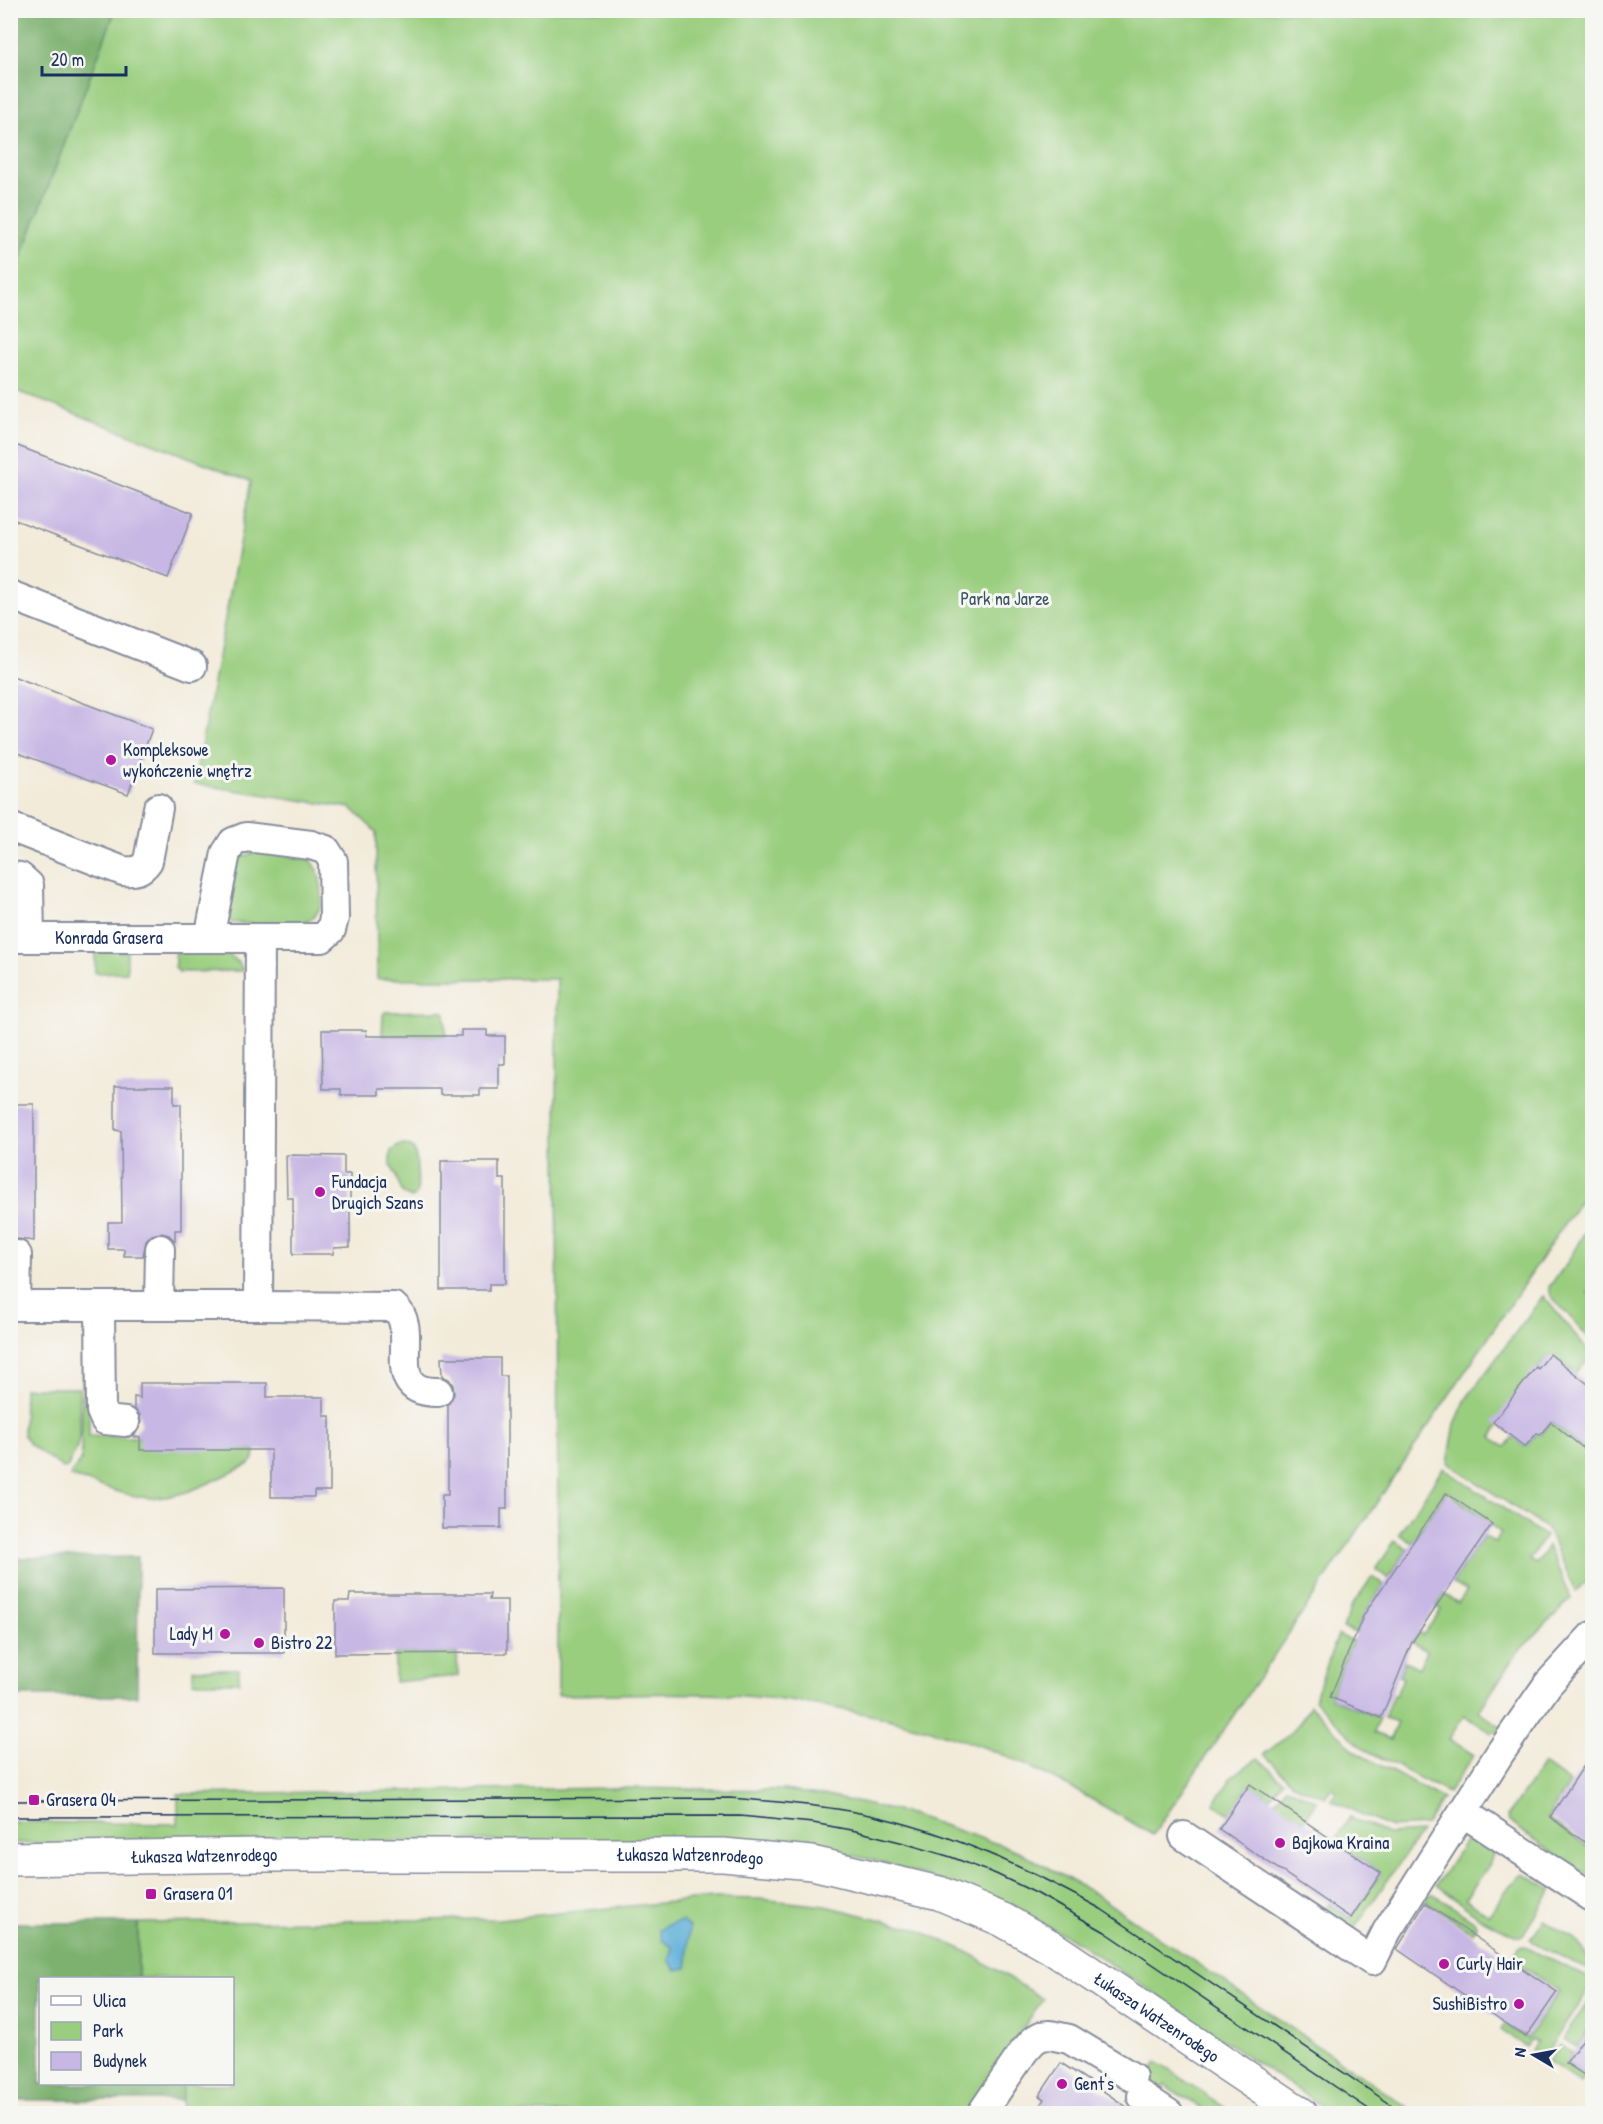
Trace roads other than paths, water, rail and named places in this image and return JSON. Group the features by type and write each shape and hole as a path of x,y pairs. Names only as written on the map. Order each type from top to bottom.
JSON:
{"street":[{"path":"10,595 192,666"},
{"path":"10,827 123,871 135,872 144,868 148,861 158,808"},
{"name":"Konrada Grasera","path":"20,938 209,938 322,938 330,930 334,918 333,861 326,850 311,845 246,837 233,842 226,853 209,938"},
{"path":"10,876 20,877 29,885 20,938"},
{"path":"258,1306 260,938"},
{"path":"159,1306 160,1249"},
{"path":"17,1256 13,1306 394,1307 400,1312 404,1321 405,1369 409,1381 426,1393 438,1392"},
{"path":"100,1306 101,1411 105,1420 125,1422"},
{"path":"1184,1836 1372,1961 1387,1931 1500,1753 1548,1684 1593,1636"},
{"path":"1464,1813 1593,1897"},
{"name":"Łukasza Watzenrodego","path":"10,1859 258,1855 723,1856 812,1863 939,1893 1003,1920 1052,1947 1301,2114"},
{"path":"981,2114 1024,2051 1034,2040 1050,2035 1069,2039 1137,2087 1169,2114"}],"water":[{"path":"682,1921 689,1927 688,1963 687,1968 676,1970 669,1960 673,1948 662,1940 659,1930"}],"tram line":[{"path":"10,1801 730,1798 820,1806 882,1818 979,1849 1041,1877 1101,1909 1405,2114"},
{"path":"10,1817 740,1816 813,1823 856,1831 951,1857 996,1874 1038,1894 1105,1932 1376,2114"}],"place":[{"name":"Kompleksowe wykończenie wnętrz","path":"111,760"},
{"name":"Fundacja Drugich Szans","path":"320,1192"},
{"name":"Lady M","path":"225,1634"},
{"name":"Bistro 22","path":"259,1643"},
{"name":"Grasera 04","path":"34,1800"},
{"name":"Bajkowa Kraina","path":"1280,1843"},
{"name":"Grasera 01","path":"151,1894"},
{"name":"Curly Hair","path":"1444,1964"},
{"name":"SushiBistro","path":"1519,2004"},
{"name":"Gent's","path":"1062,2084"}],"park label":[{"name":"Park na Jarze","path":"1005,599"}]}
